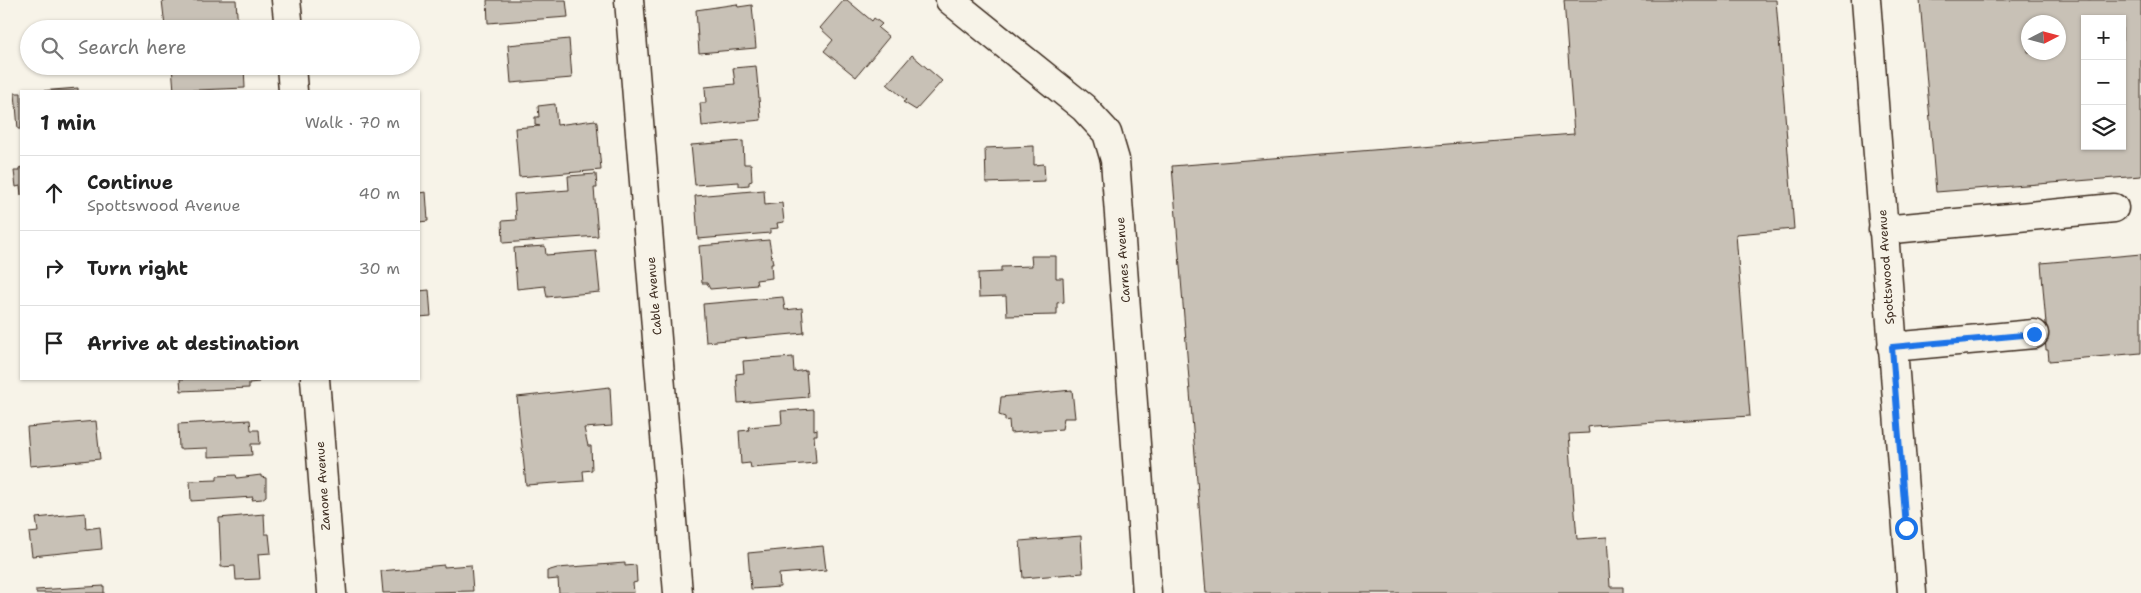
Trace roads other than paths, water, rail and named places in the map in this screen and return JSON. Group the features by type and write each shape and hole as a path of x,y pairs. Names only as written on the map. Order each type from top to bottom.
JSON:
{"street":[{"path":"286,0 288,20"},
{"name":"Cable Avenue","path":"629,0 678,593"},
{"name":"Carnes Avenue","path":"950,0 1084,108 1107,133 1115,160 1147,593"},
{"name":"Spottswood Avenue","path":"1866,0 1912,593"},
{"path":"292,75 293,90"},
{"path":"1883,230 2114,208"},
{"path":"1892,347 2034,334"},
{"name":"Zanone Avenue","path":"315,380 332,593"}]}
